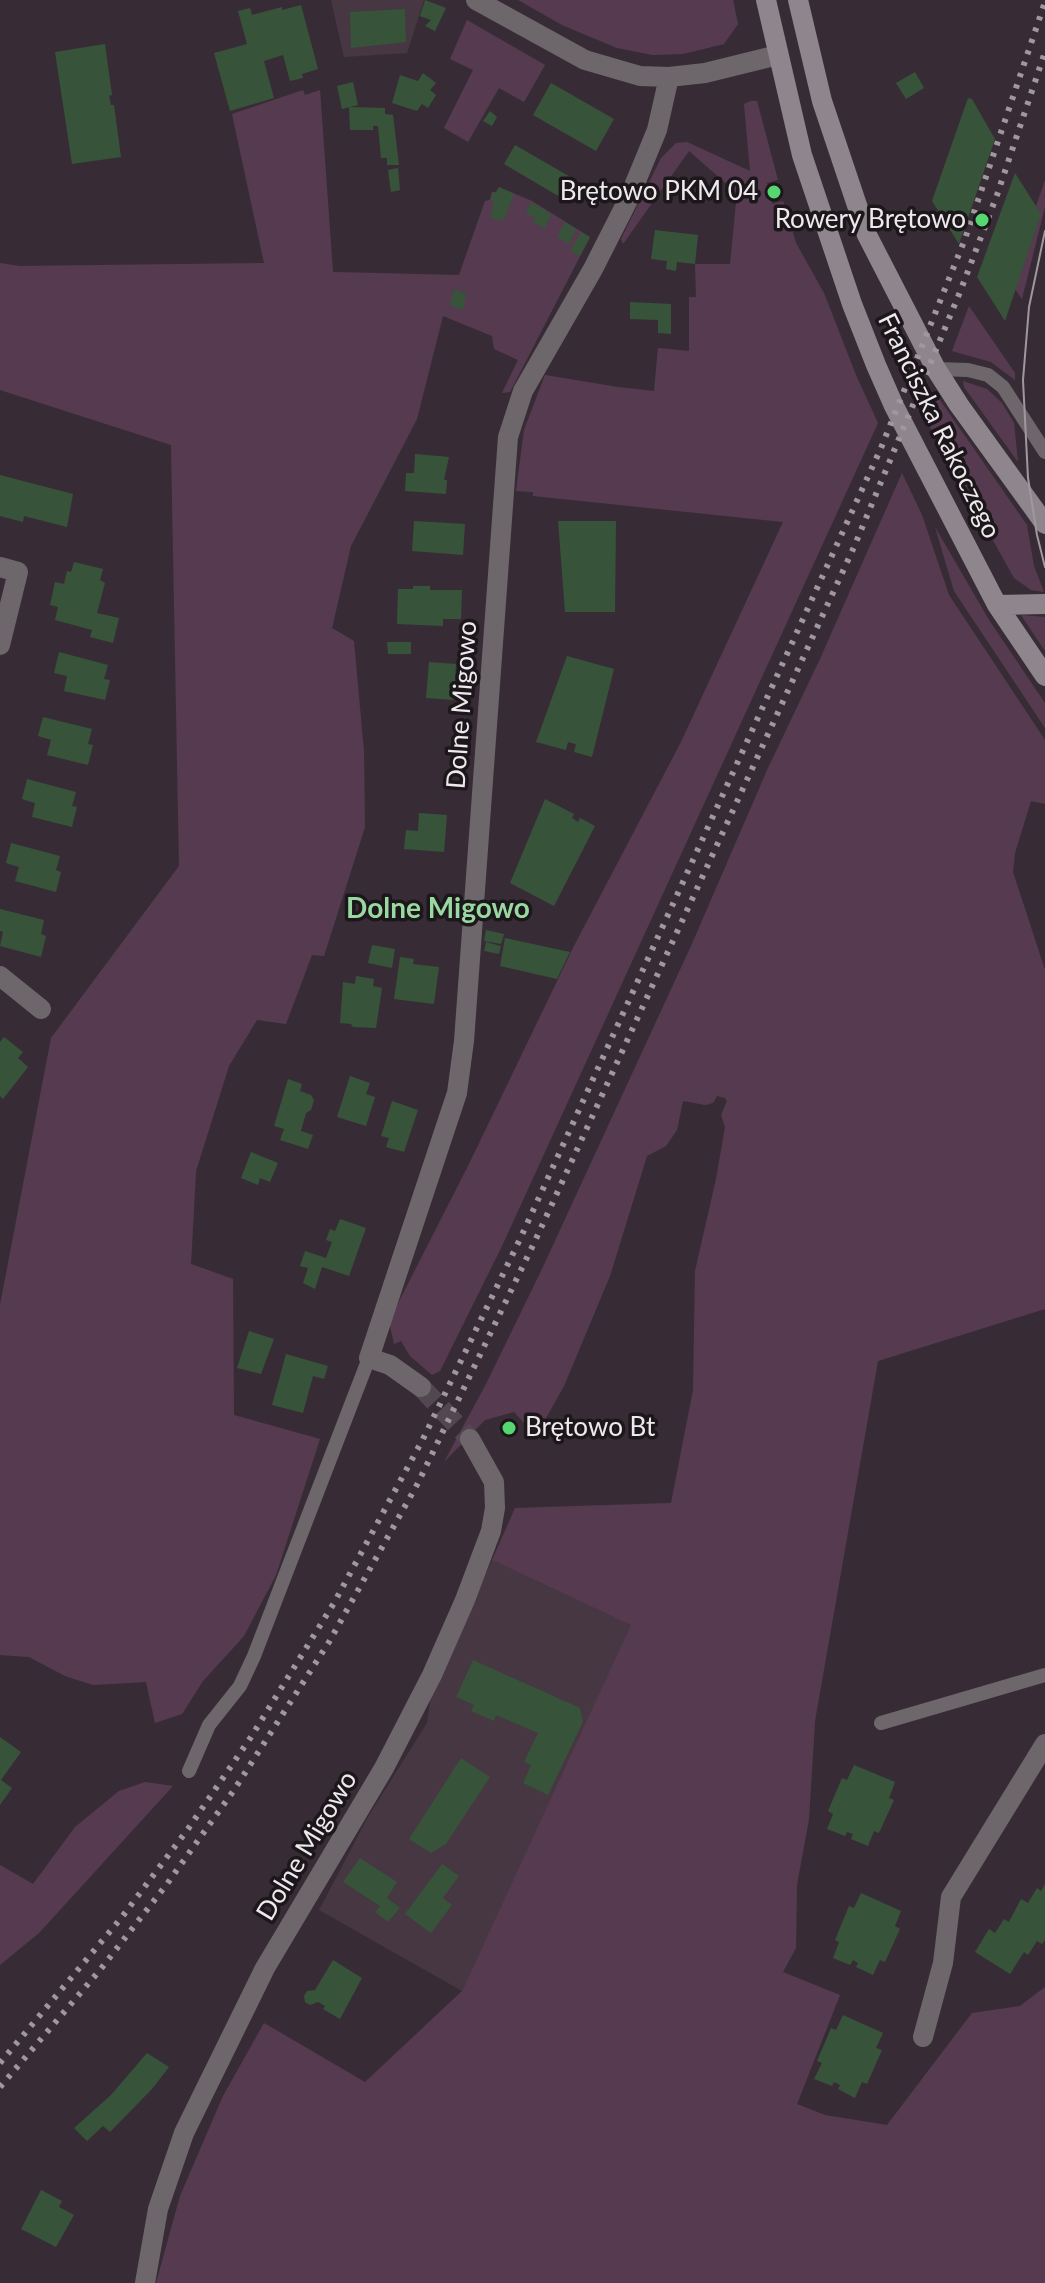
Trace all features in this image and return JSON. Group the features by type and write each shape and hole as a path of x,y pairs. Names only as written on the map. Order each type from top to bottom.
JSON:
{"main road":[{"name":"Franciszka Rakoczego","path":"766,0 802,155 861,328 894,406 997,605 1045,676"},
{"name":"Franciszka Rakoczego","path":"798,0 822,101 867,235 936,369 1045,524"},
{"path":"997,605 1045,604"}],"street":[{"path":"476,0 585,60 640,76 705,73 778,55"},
{"name":"Dolne Migowo","path":"369,1358 457,1093 465,1026 508,437 523,391 593,269 629,198 657,130 669,77"},
{"path":"0,567 18,572 0,645"},
{"path":"0,976 41,1009"},
{"path":"369,1358 390,1365 421,1387"},
{"name":"Dolne Migowo","path":"145,2283 158,2209 184,2133 265,1968 384,1768 432,1675 465,1600 491,1531 496,1497 488,1469 470,1439"},
{"path":"923,2037 943,1963 951,1897 1045,1744"}],"lane":[{"path":"936,369 968,370 988,375 1003,387 1045,452"},
{"name":"Dolne Migowo","path":"192,1765 209,1725 240,1686 254,1656 369,1358"},
{"path":"881,1723 1045,1675"}],"shaded area":[{"path":"331,0 424,0 407,53 344,57"},
{"path":"518,0 733,0 738,24 724,44 683,54 653,55 617,48 562,25"},
{"path":"467,20 545,65 524,102 499,88 468,142 444,128 473,70 450,59"},
{"path":"303,90 305,95 320,90 333,272 459,275 485,201 490,200 492,192 499,187 532,201 590,237 510,392 502,393 518,360 494,349 492,336 443,316 417,419 351,546 332,628 354,641 364,752 365,827 324,956 312,955 286,1024 257,1020 229,1066 196,1171 191,1264 233,1279 234,1415 320,1439 276,1575 244,1636 203,1681 182,1714 155,1723 146,1682 93,1685 65,1676 29,1657 0,1655 0,1305 51,1038 179,866 171,445 0,390 0,263 20,266 264,263 232,114"},
{"path":"757,101 778,180 767,183 772,204 783,201 796,243 824,293 878,423 502,1246 440,1371 432,1375 410,1356 401,1341 394,1344 389,1321 574,946 681,742 783,522 533,496 533,492 516,491 524,430 545,375 654,391 658,348 689,351 689,297 696,297 695,264 730,264 737,193 689,151 623,244 621,239 661,158 676,143 687,142 750,171 744,104"},
{"path":"1045,180 1045,207 1022,299 1010,282"},
{"path":"969,306 1015,373 1015,380 991,362 952,351"},
{"path":"963,381 987,389 1002,403 1014,423 1018,462 964,387"},
{"path":"935,393 1027,525 1034,566 1044,592 1031,590 1014,578 925,418"},
{"path":"902,473 922,515 949,595 1045,740 1045,804 1031,801 1015,853 1013,872 1045,970 1045,1309 878,1361 815,1721 809,1819 797,1885 796,1948 783,1972 840,1995 797,2104 825,2115 887,2125 972,2013 1020,2006 1045,1987 1045,2283 156,2283 180,2196 223,2096 264,2023 365,2082 462,1991 631,1625 492,1560 515,1508 671,1503 693,1390 695,1271 716,1179 725,1127 721,1115 727,1101 725,1098 717,1096 713,1103 705,1105 683,1101 677,1130 666,1146 647,1156 610,1276 564,1386 536,1436 514,1412 485,1420 444,1462 542,1269 691,946"},
{"path":"935,527 989,620 1045,703 1045,728 954,591"},
{"path":"1021,615 1045,617 1045,651"},
{"path":"492,1560 632,1625 462,1991 319,1910 368,1817 427,1723 431,1695"},
{"path":"145,1782 173,1786 39,1933 0,1965 0,1865 33,1884 75,1827 119,1791"}],"building":[{"path":"425,0 446,8 435,31 425,26 431,20 420,16"},
{"path":"301,5 318,69 290,81 283,55 264,61 274,98 230,111 214,53 247,44 238,11 250,8 252,15"},
{"path":"405,9 406,42 351,48 350,12"},
{"path":"105,44 112,95 109,96 111,105 114,105 121,157 72,164 55,52"},
{"path":"915,72 924,88 906,99 896,83"},
{"path":"423,73 436,83 430,90 436,95 428,108 422,104 417,111 392,103 400,75 418,81"},
{"path":"353,82 358,105 342,109 337,86"},
{"path":"551,83 614,119 596,151 533,115"},
{"path":"968,98 972,99 995,139 959,244 932,201"},
{"path":"349,107 385,108 385,114 393,115 399,165 387,165 387,158 381,158 378,126 373,126 373,130 350,130"},
{"path":"490,111 497,117 492,126 483,121"},
{"path":"515,145 572,178 560,197 504,164"},
{"path":"398,168 400,190 391,192 388,170"},
{"path":"1015,173 1041,214 1005,321 977,277"},
{"path":"499,187 514,194 504,220 490,218 494,201 490,200 492,193 496,193"},
{"path":"531,202 551,214 545,229 526,213"},
{"path":"565,222 576,229 569,244 557,237"},
{"path":"655,230 698,235 695,264 677,262 676,271 666,269 667,261 651,259"},
{"path":"581,232 590,237 580,256 570,251"},
{"path":"454,289 466,294 463,310 450,305"},
{"path":"630,302 671,304 671,334 658,333 658,320 630,319"},
{"path":"415,454 449,457 444,480 447,480 446,494 405,491 406,473 414,473"},
{"path":"0,475 73,494 67,527 24,516 23,522 0,516"},
{"path":"414,521 465,524 463,555 412,551"},
{"path":"558,521 616,521 615,612 565,612"},
{"path":"74,562 103,569 100,580 105,583 97,613 119,618 113,643 90,637 92,630 55,620 58,607 50,605 55,582 64,584 67,571 71,572"},
{"path":"413,586 430,586 430,590 462,590 461,619 443,619 443,626 397,624 398,589 413,589"},
{"path":"387,642 411,642 411,654 388,654"},
{"path":"59,652 108,665 104,679 110,680 105,700 64,691 67,676 54,673"},
{"path":"567,656 614,669 592,757 574,752 576,744 568,742 566,750 536,742"},
{"path":"429,662 456,664 454,700 426,698"},
{"path":"43,717 92,729 88,744 93,745 88,765 47,755 51,740 38,736"},
{"path":"27,779 76,792 72,806 77,807 72,827 32,817 35,803 22,799"},
{"path":"545,799 574,814 572,818 578,822 580,818 595,826 554,906 510,883"},
{"path":"419,813 447,815 444,852 404,849 406,830 418,831"},
{"path":"11,843 60,856 56,870 61,872 56,892 15,881 19,867 6,863"},
{"path":"0,909 44,920 41,934 46,936 41,957 0,946 3,932 0,931"},
{"path":"486,930 504,934 501,944 484,941"},
{"path":"505,938 570,952 557,979 500,966"},
{"path":"486,942 501,946 499,954 484,951"},
{"path":"372,945 395,949 392,968 368,963"},
{"path":"400,957 414,959 413,964 439,967 434,1004 394,999"},
{"path":"356,976 374,979 373,986 382,988 376,1028 340,1023 343,982 355,984"},
{"path":"4,1037 23,1052 18,1058 28,1067 3,1099 0,1096 0,1042"},
{"path":"350,1076 370,1083 366,1094 375,1097 366,1126 337,1117"},
{"path":"288,1079 302,1084 300,1091 311,1095 314,1100 301,1131 313,1135 308,1149 280,1140 284,1129 274,1126"},
{"path":"392,1101 418,1110 404,1152 386,1147 389,1138 381,1136"},
{"path":"251,1152 278,1163 270,1182 260,1178 258,1185 241,1178"},
{"path":"340,1219 366,1228 349,1276 322,1267 315,1289 303,1283 308,1268 300,1266 305,1251 326,1258 332,1242 326,1240 330,1229 335,1231"},
{"path":"249,1331 274,1339 261,1374 237,1368"},
{"path":"286,1354 328,1366 324,1379 313,1376 303,1413 272,1405"},
{"name":"Brętowo Bt","path":"511,1419 518,1426 506,1438 499,1431"},
{"path":"473,1660 580,1708 583,1722 548,1795 523,1783 531,1765 524,1762 538,1733 496,1715 494,1721 471,1711 474,1705 456,1697"},
{"path":"0,1737 21,1752 1,1780 12,1788 0,1805"},
{"path":"461,1758 490,1777 446,1844 431,1853 409,1839"},
{"path":"854,1765 895,1782 889,1798 894,1800 879,1833 874,1831 868,1846 851,1839 853,1834 847,1832 845,1836 827,1829 833,1814 828,1811 842,1778 847,1780"},
{"path":"360,1858 397,1882 387,1898 400,1908 388,1922 375,1912 380,1906 343,1882"},
{"path":"442,1864 459,1876 443,1898 452,1905 431,1933 405,1914"},
{"path":"1045,1884 1045,1940 1042,1944 1037,1941 1028,1955 1024,1952 1010,1974 975,1952 989,1929 995,1933 1004,1919 1009,1922 1021,1899 1028,1903 1037,1888 1041,1891"},
{"path":"861,1893 901,1911 895,1926 900,1929 885,1962 880,1960 873,1975 856,1967 858,1963 853,1960 850,1965 833,1958 839,1942 835,1940 849,1906 854,1908"},
{"path":"333,1960 362,1978 340,2019 323,2009 325,2006 318,2002 310,2005 305,2002 304,1996 307,1991 315,1990"},
{"path":"843,2015 883,2033 876,2048 882,2050 867,2084 862,2082 855,2098 838,2089 840,2085 834,2082 832,2086 814,2079 822,2063 817,2061 831,2028 836,2030"},
{"path":"147,2053 169,2067 110,2132 103,2126 87,2141 74,2128 111,2095"},
{"path":"41,2190 62,2201 59,2207 74,2215 56,2247 21,2229"}],"tunnel":[{"path":"421,1387 470,1439"}],"tram line":[{"path":"1045,231 1029,307 1023,380 1028,478 1045,567"}],"railway":[{"path":"0,2063 122,1917 251,1737 334,1603 423,1439 521,1237 881,448 965,239 1045,2"},
{"path":"0,2087 100,1970 234,1790 329,1642 418,1483 535,1241 854,547 960,292 997,195 1045,52"}],"place":[{"name":"Brętowo PKM 04","path":"774,192"},
{"name":"Rowery Brętowo","path":"982,220"},
{"name":"Brętowo Bt","path":"509,1428"}],"district":[{"name":"Dolne Migowo","path":"438,909"}]}
